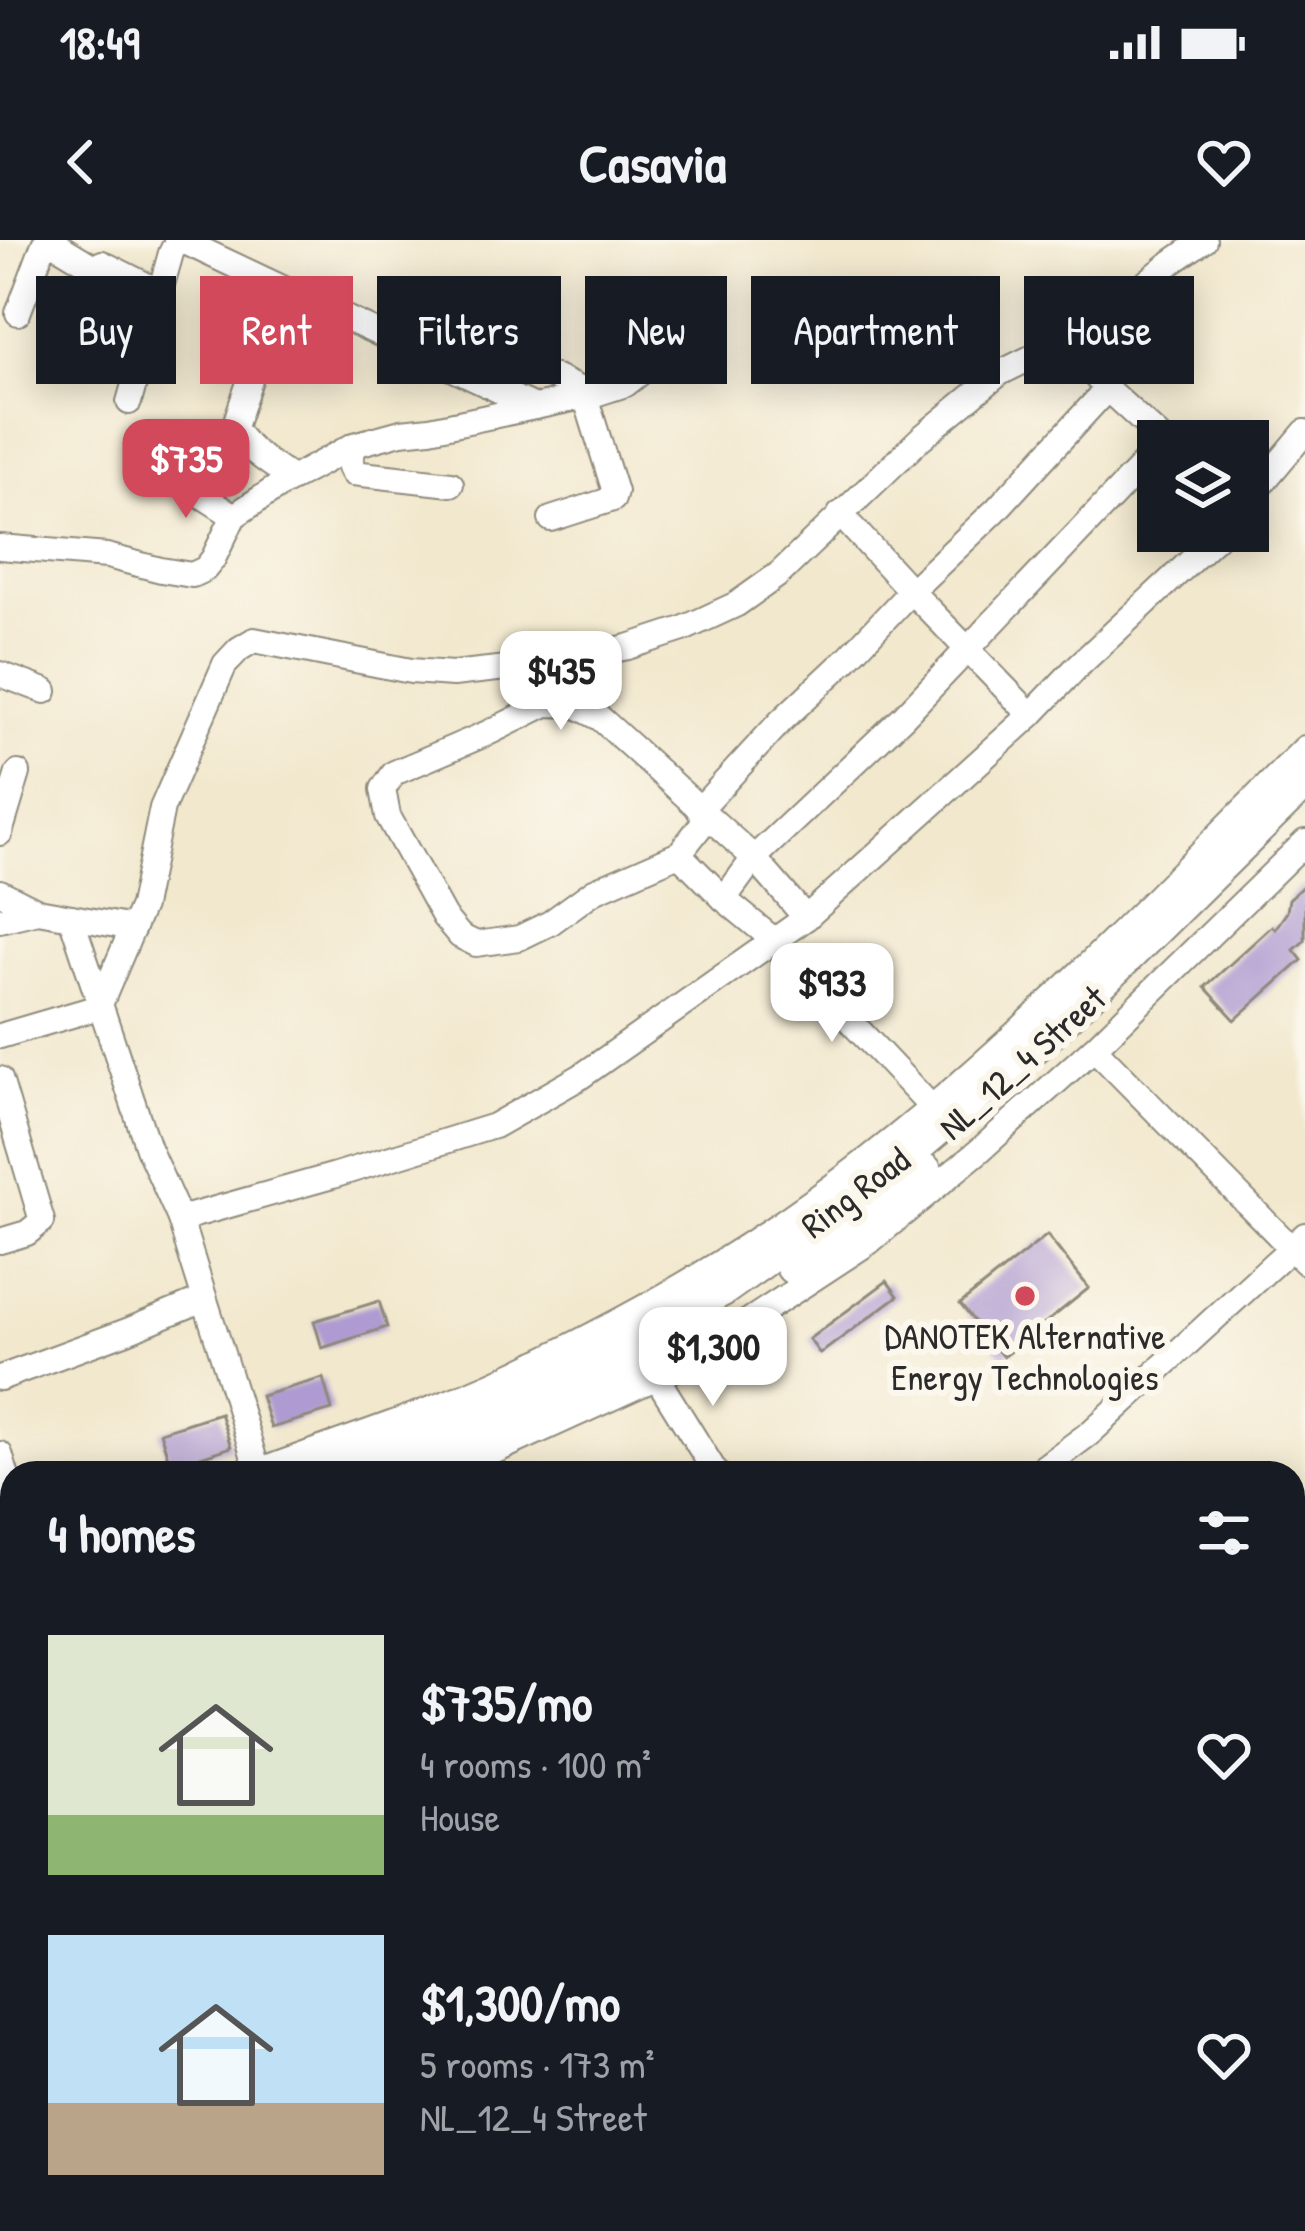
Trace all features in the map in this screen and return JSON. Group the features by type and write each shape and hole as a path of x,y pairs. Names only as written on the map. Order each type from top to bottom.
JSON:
{"highway":[{"name":"Ring Road","path":"351,1461 493,1405 722,1288 876,1179 1041,1039 1305,780"},
{"name":"Ring Road","path":"421,1461 554,1406 712,1322 873,1213 1052,1060 1305,810"}],"street":[{"path":"18,313 49,240 97,268"},
{"path":"1156,276 1204,240"},
{"path":"165,276 175,245 185,242 255,276"},
{"path":"94,276 102,263 129,276"},
{"path":"353,322 534,407"},
{"path":"99,1007 142,906 162,808 225,664 239,649 254,640 411,671 453,674 550,664 683,629 737,604 779,574 921,438 1000,373 1024,360"},
{"path":"551,519 613,499 615,492 588,396 561,383"},
{"path":"129,402 134,384"},
{"path":"248,384 235,433 292,479"},
{"path":"0,549 107,556 192,574 213,559 234,516 354,445 626,384"},
{"path":"1103,384 1141,420"},
{"path":"806,918 754,858 703,814 600,718 575,705 546,704 394,773 383,789 388,816 444,917 460,936 476,944 519,938 594,891 679,854 703,814 781,721 996,510 1107,389"},
{"path":"1269,475 1305,432"},
{"path":"354,445 352,473 451,484"},
{"path":"724,898 754,858 903,717 1137,471"},
{"path":"171,476 234,516"},
{"path":"840,514 1031,715"},
{"path":"180,1219 494,1126 580,1078 806,918 1031,715 1200,552"},
{"path":"0,674 45,692"},
{"path":"287,1461 508,1377 720,1263 817,1197 933,1109 1305,748"},
{"path":"0,833 18,772"},
{"name":"NL_12_4 Street","path":"474,1461 657,1378 869,1242 1094,1048 1305,842"},
{"path":"679,854 776,940 933,1109"},
{"path":"0,892 38,910 133,928"},
{"path":"0,920 38,910"},
{"path":"70,916 148,1148 180,1219 231,1375 253,1461"},
{"path":"0,1036 99,1007"},
{"path":"1052,1461 1301,1248 1094,1048"},
{"path":"0,1079 42,1221 27,1233 0,1241"},
{"path":"0,1378 204,1299"},
{"path":"657,1378 709,1461"}],"building":[{"path":"1305,884 1305,940 1294,950 1302,960 1235,1020 1205,987 1272,926 1275,929 1287,912 1289,899"},
{"name":"DANOTEK Alternative Energy Technologies","path":"1047,1235 1089,1288 1003,1357 960,1304"},
{"path":"887,1281 898,1296 820,1354 809,1339"},
{"path":"379,1301 387,1327 322,1348 314,1321"},
{"path":"323,1378 332,1410 271,1428 261,1396"},
{"path":"220,1413 231,1447 189,1461 169,1461 160,1432"}],"place":[{"name":"DANOTEK Alternative Energy Technologies","path":"1025,1296"}]}
